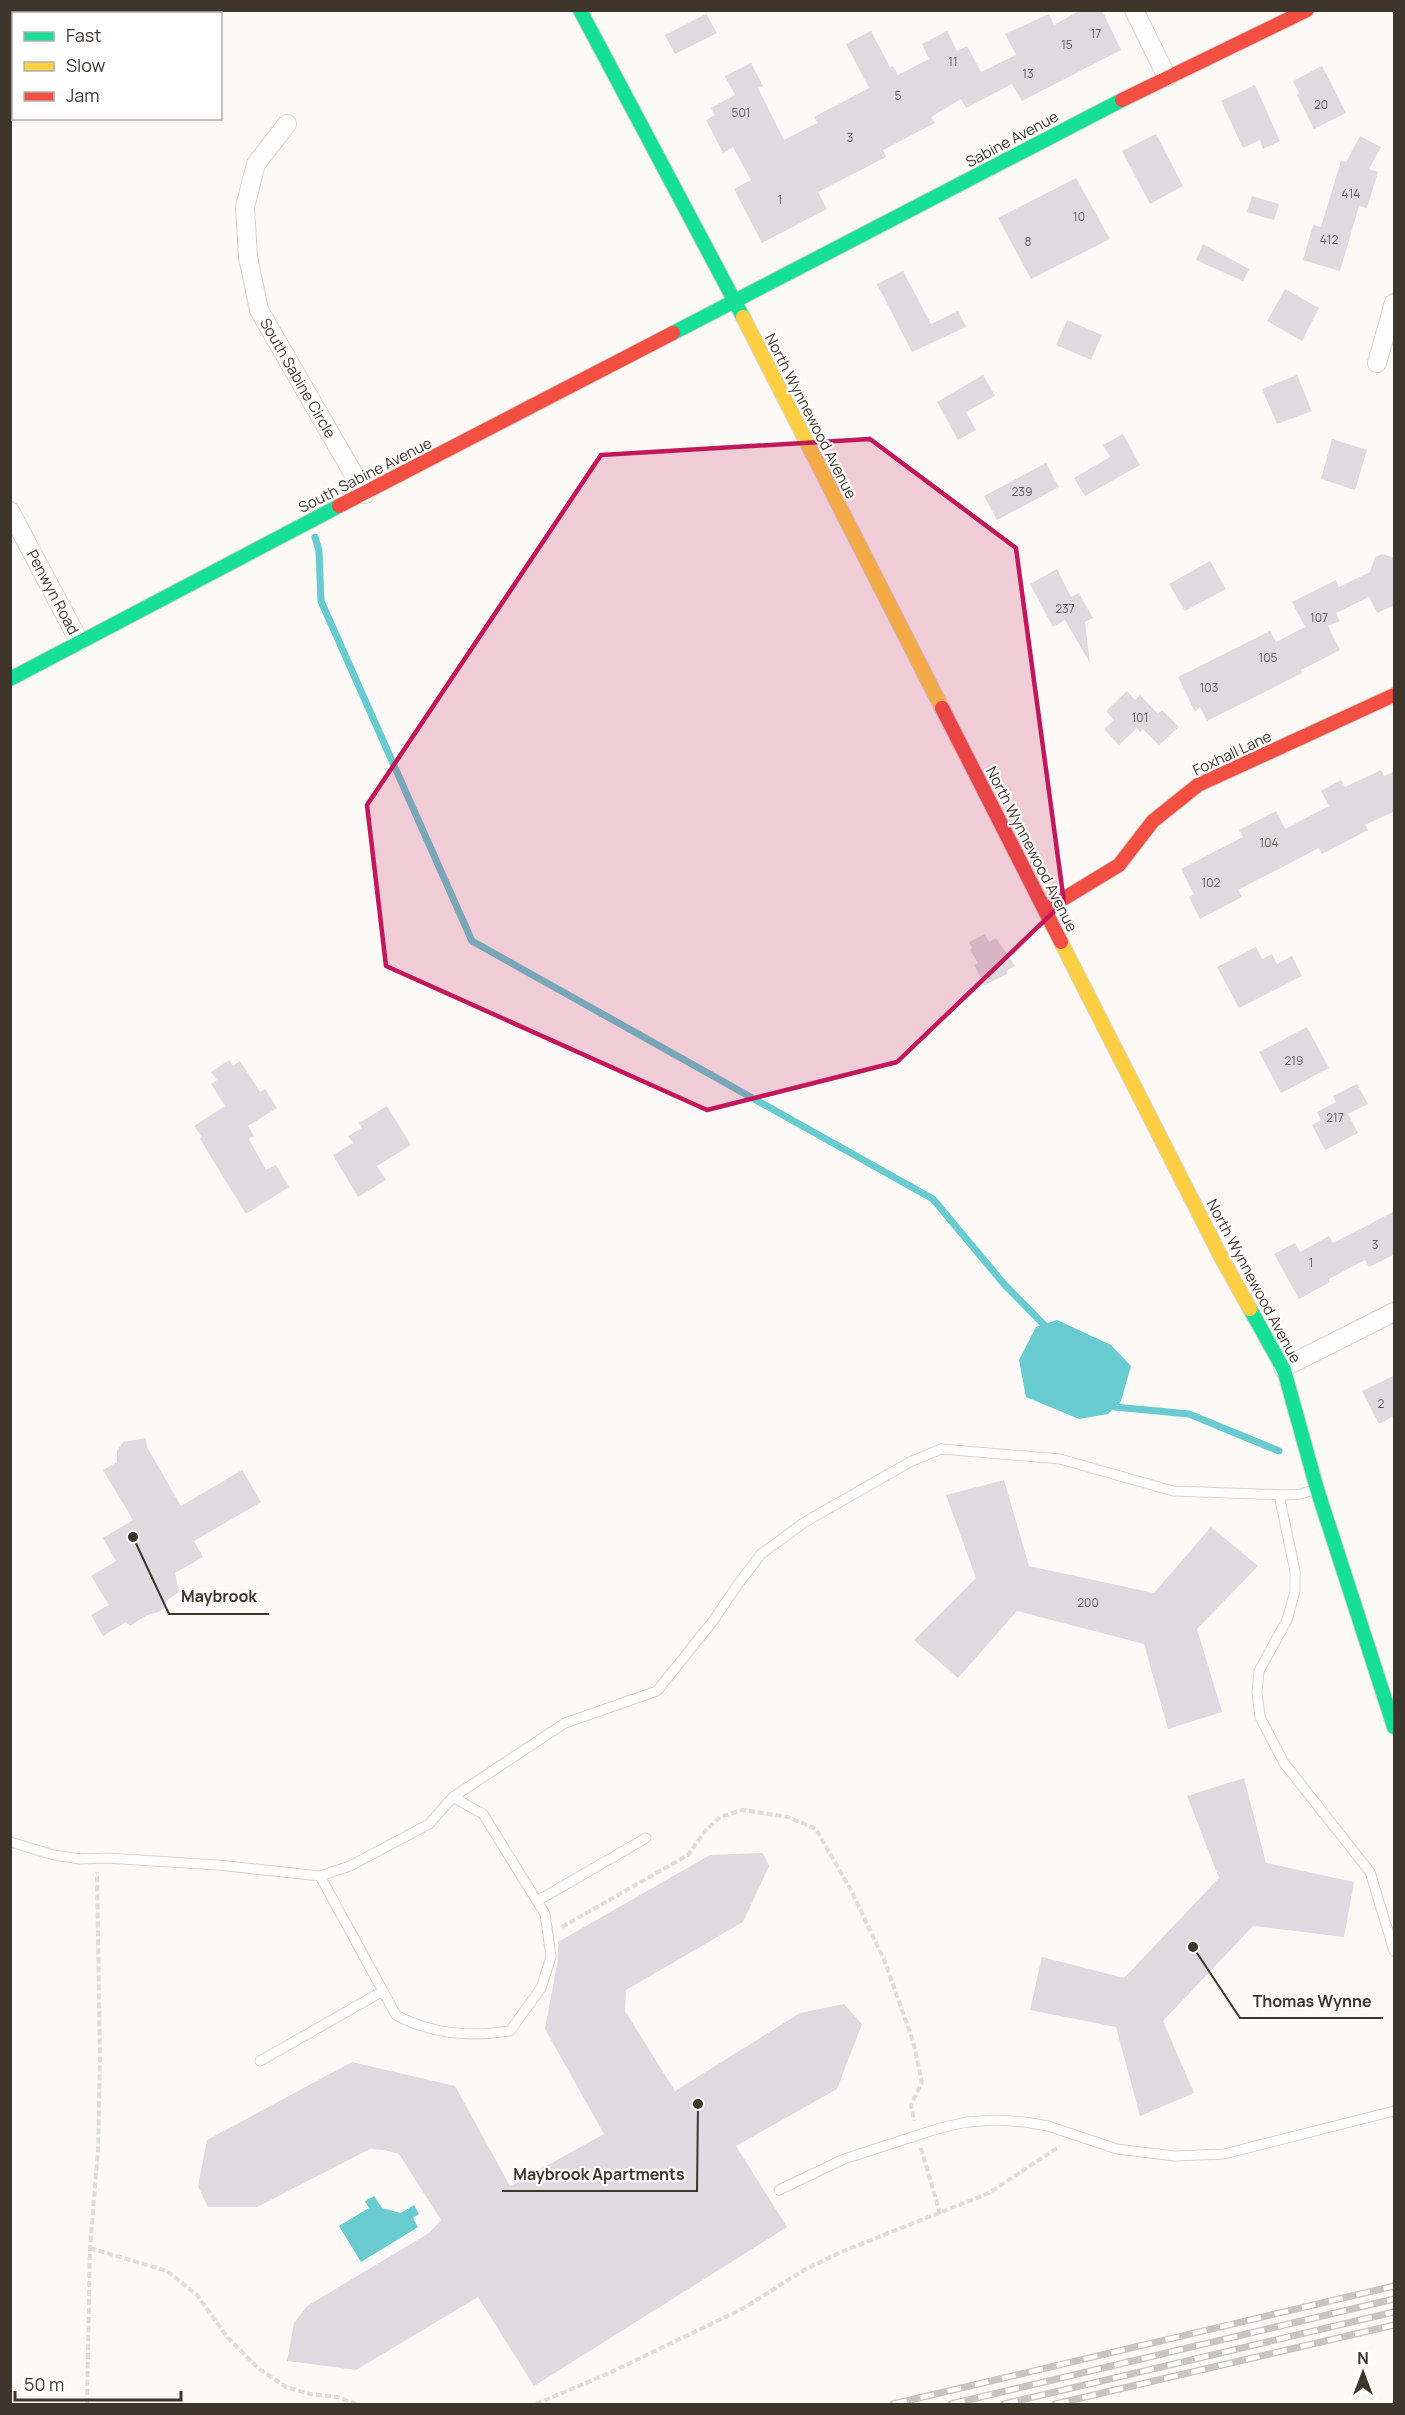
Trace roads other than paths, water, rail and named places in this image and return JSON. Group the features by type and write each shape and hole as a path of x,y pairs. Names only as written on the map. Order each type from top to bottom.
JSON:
{"street":[{"name":"North Wynnewood Avenue","path":"580,10 735,302 1220,1255 1283,1368 1317,1489 1395,1727"},
{"path":"1134,10 1167,77"},
{"name":"Sabine Avenue","path":"735,302 1167,77 1307,10"},
{"name":"South Sabine Circle","path":"287,124 256,164 245,207 248,257 259,310 365,494"},
{"name":"South Sabine Avenue","path":"10,679 79,641 735,302"},
{"path":"1377,363 1395,303"},
{"name":"Penwyn Road","path":"10,511 79,641"},
{"name":"Foxhall Lane","path":"1045,910 1119,865 1153,821 1198,785 1395,695"},
{"path":"1283,1368 1395,1312"}],"lane":[{"path":"10,1842 54,1855 80,1859 218,1865 320,1876 350,1866 429,1824 453,1797 565,1723 657,1691 713,1621 762,1554 805,1522 910,1462 941,1449 1060,1459 1173,1491 1279,1495 1300,1494 1317,1489"},
{"path":"1279,1495 1295,1571 1295,1591 1287,1620 1259,1671 1257,1692 1260,1717 1284,1763 1371,1872 1395,1951"},
{"path":"320,1876 396,2015 430,2028 458,2034 510,2031 542,1988 551,1957 545,1914 483,1814 453,1797"},
{"path":"537,1901 646,1838"},
{"path":"260,2061 383,1991"},
{"path":"778,2190 844,2159 917,2134 967,2122 996,2120 1048,2126 1129,2150 1175,2156 1224,2154 1395,2111"}],"water":[{"path":"1057,1320 1111,1345 1131,1366 1121,1401 1108,1414 1079,1419 1026,1397 1019,1360 1036,1327"},
{"path":"374,2196 382,2208 401,2213 414,2205 419,2214 413,2218 418,2227 361,2262 339,2226 369,2208 365,2201"}],"waterway":[{"path":"315,537 319,551 321,601 472,941 933,1199 1004,1284 1049,1330"},
{"path":"1109,1400 1115,1407 1189,1414 1279,1451"}],"railway":[{"path":"893,2404 1394,2286"},
{"path":"951,2404 1394,2299"},
{"path":"1004,2404 1394,2312"},
{"path":"1055,2404 1394,2325"}],"place":[{"name":"Maybrook","path":"133,1537"},
{"name":"Thomas Wynne","path":"1193,1947"},
{"name":"Maybrook Apartments","path":"698,2104"}]}
